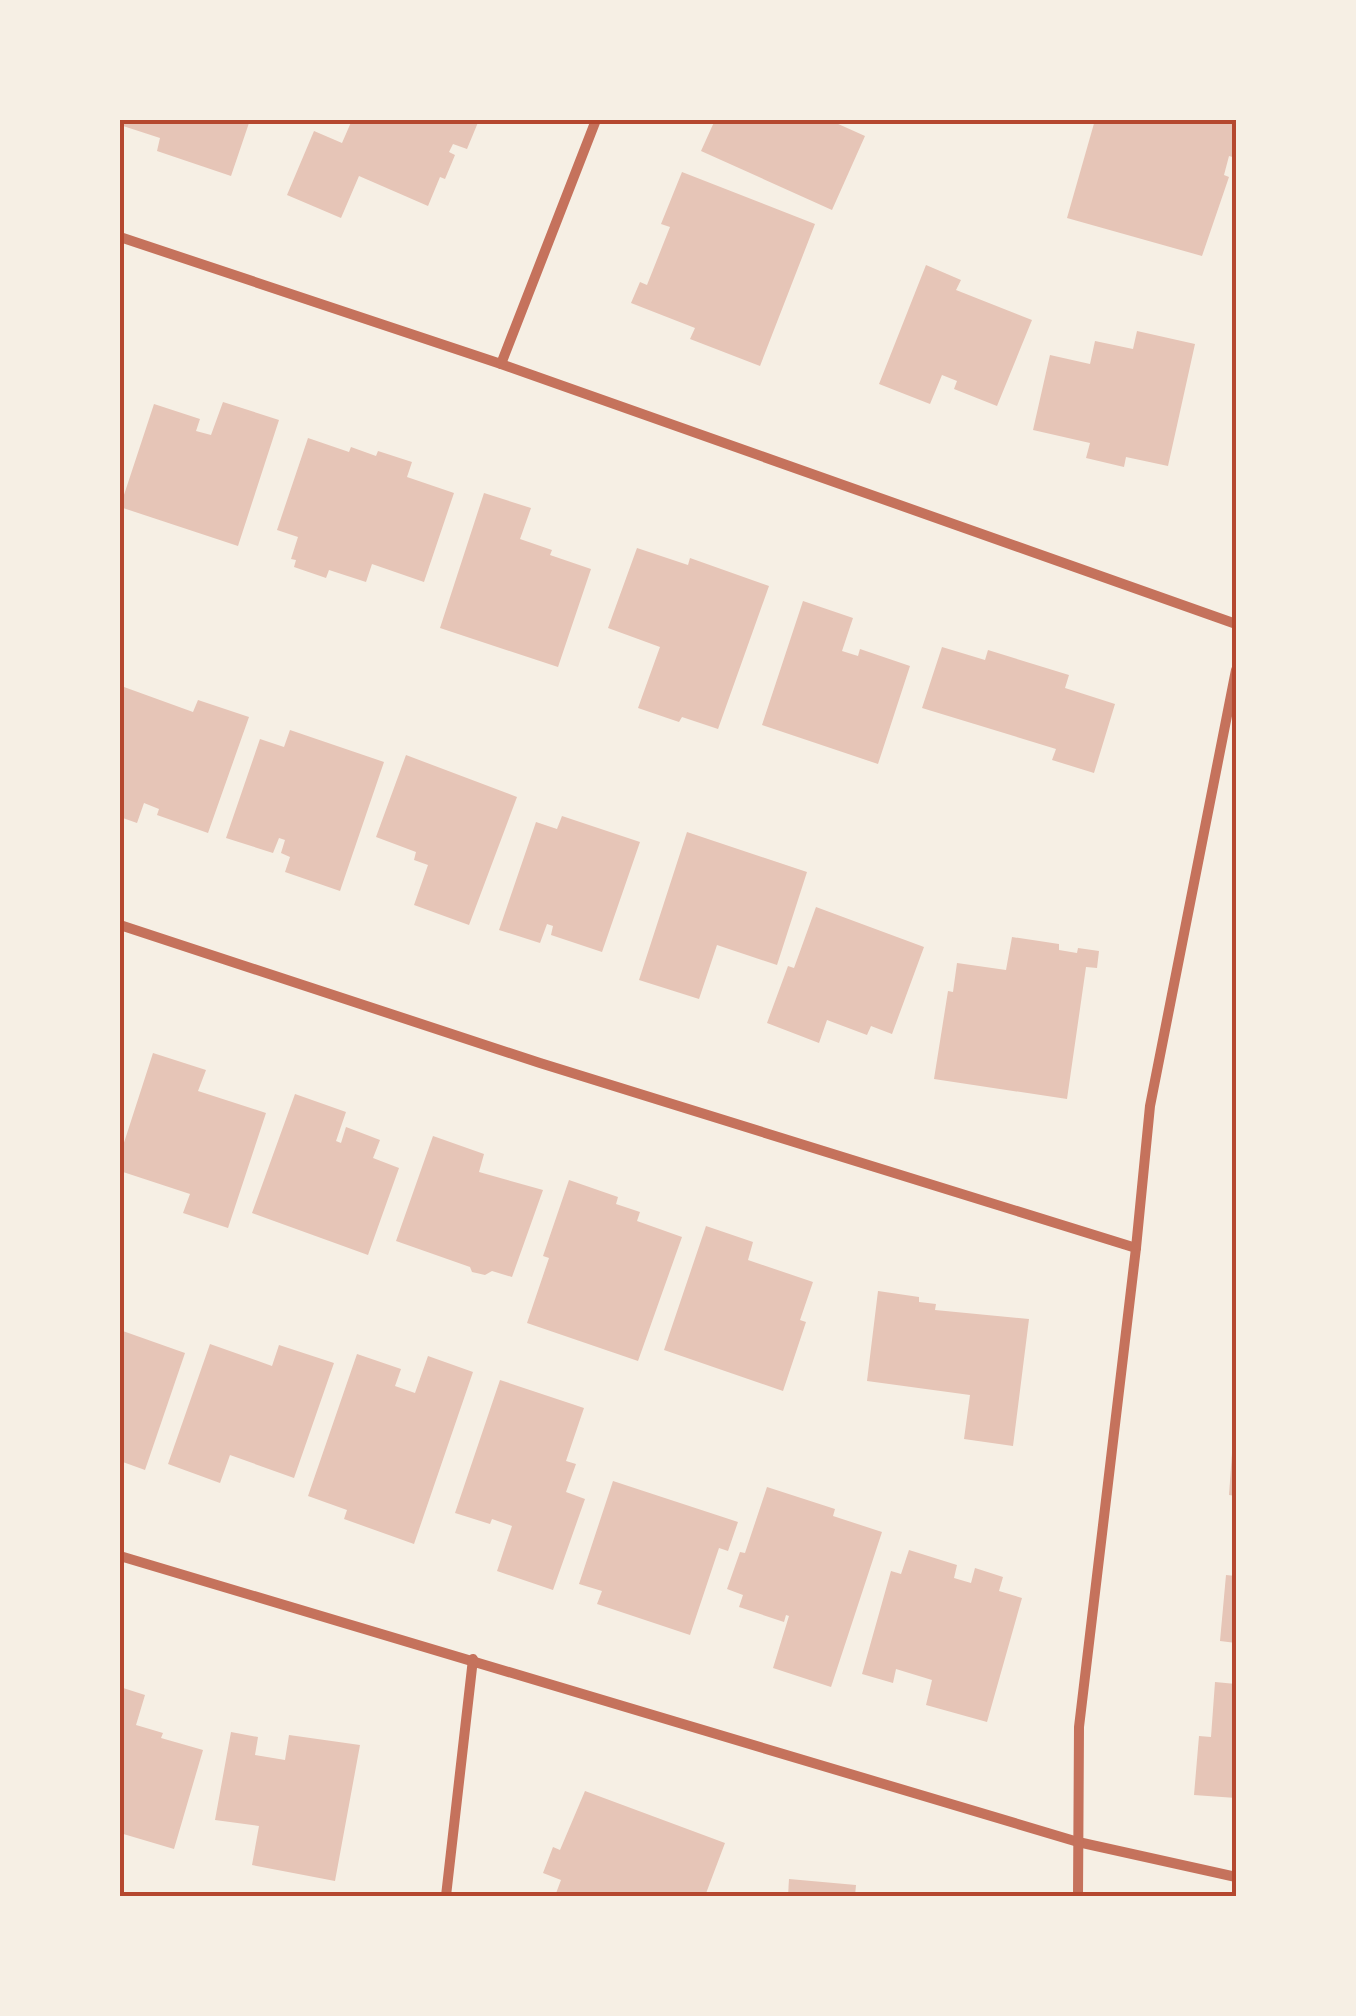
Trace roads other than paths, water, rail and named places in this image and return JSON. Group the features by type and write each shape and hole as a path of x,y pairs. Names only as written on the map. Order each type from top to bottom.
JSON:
{"street":[{"path":"501,364 596,120"},
{"path":"120,236 501,364 1236,624"},
{"path":"1078,1896 1079,1727 1150,1106 1236,670"},
{"path":"120,925 540,1063 1136,1248"},
{"path":"120,1556 1078,1842 1236,1878"},
{"path":"446,1896 473,1659"}]}
